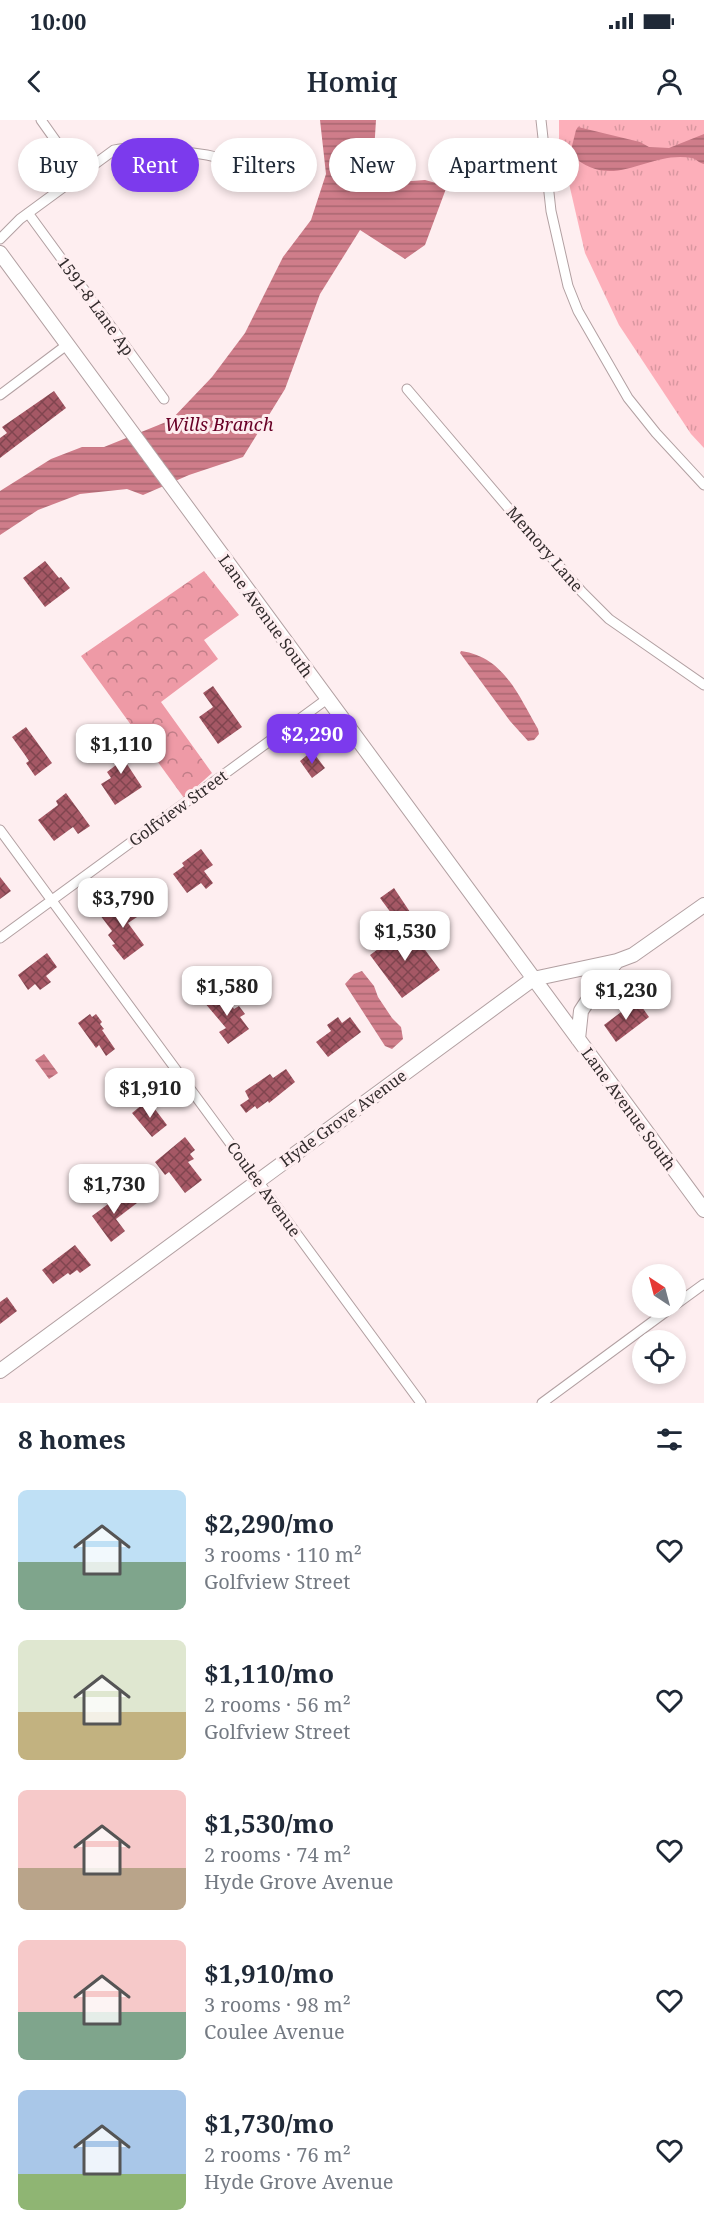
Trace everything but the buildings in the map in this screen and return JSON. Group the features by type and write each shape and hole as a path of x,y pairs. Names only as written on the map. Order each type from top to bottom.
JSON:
{"main road":[{"name":"Lane Avenue South","path":"0,253 704,1210"},
{"name":"Hyde Grove Avenue","path":"0,1371 533,979 617,961 633,955 704,905"},
{"path":"578,1039 580,1011 617,961"}],"street":[{"path":"41,120 54,138"},
{"path":"542,120 551,211 568,286 578,311 628,398 656,434 704,485"},
{"path":"99,161 114,150 129,149 211,156"},
{"path":"0,238 56,192"},
{"name":"1591-8 Lane Ap","path":"28,213 164,399"},
{"path":"0,395 68,344"},
{"name":"Memory Lane","path":"407,389 516,517 609,619 704,685"},
{"name":"Golfview Street","path":"0,939 327,699"},
{"name":"Coulee Avenue","path":"0,831 421,1403"},
{"path":"686,1297 704,1284"},
{"path":"542,1403 657,1318"}],"green space":[{"path":"559,120 704,120 704,448 691,434 619,325 585,253 571,192 579,192 579,138 559,138"},
{"path":"204,571 239,615 204,640 218,659 161,702 212,773 184,798 81,656"}],"water":[{"name":"Wills Branch","path":"320,120 376,120 375,138 329,138 329,192 416,192 416,181 425,180 428,181 428,192 445,192 425,245 405,259 360,230 320,294 285,389 243,457 189,475 143,495 127,489 80,494 38,510 0,535 0,491 51,459 82,447 104,447 171,420 212,377 245,333 283,257 311,220 326,174"},
{"path":"578,127 640,142 649,147 669,148 704,134 704,164 692,158 675,157 616,171 601,170 579,160 579,138 574,138"},
{"path":"461,651 476,655 499,669 516,691 538,729 539,734 534,740 528,741 510,721 460,653"},
{"path":"362,971 374,986 378,997 392,1018 401,1027 403,1039 392,1049 385,1046 345,984 354,974"},
{"path":"44,1054 58,1073 49,1079 35,1060"}]}
